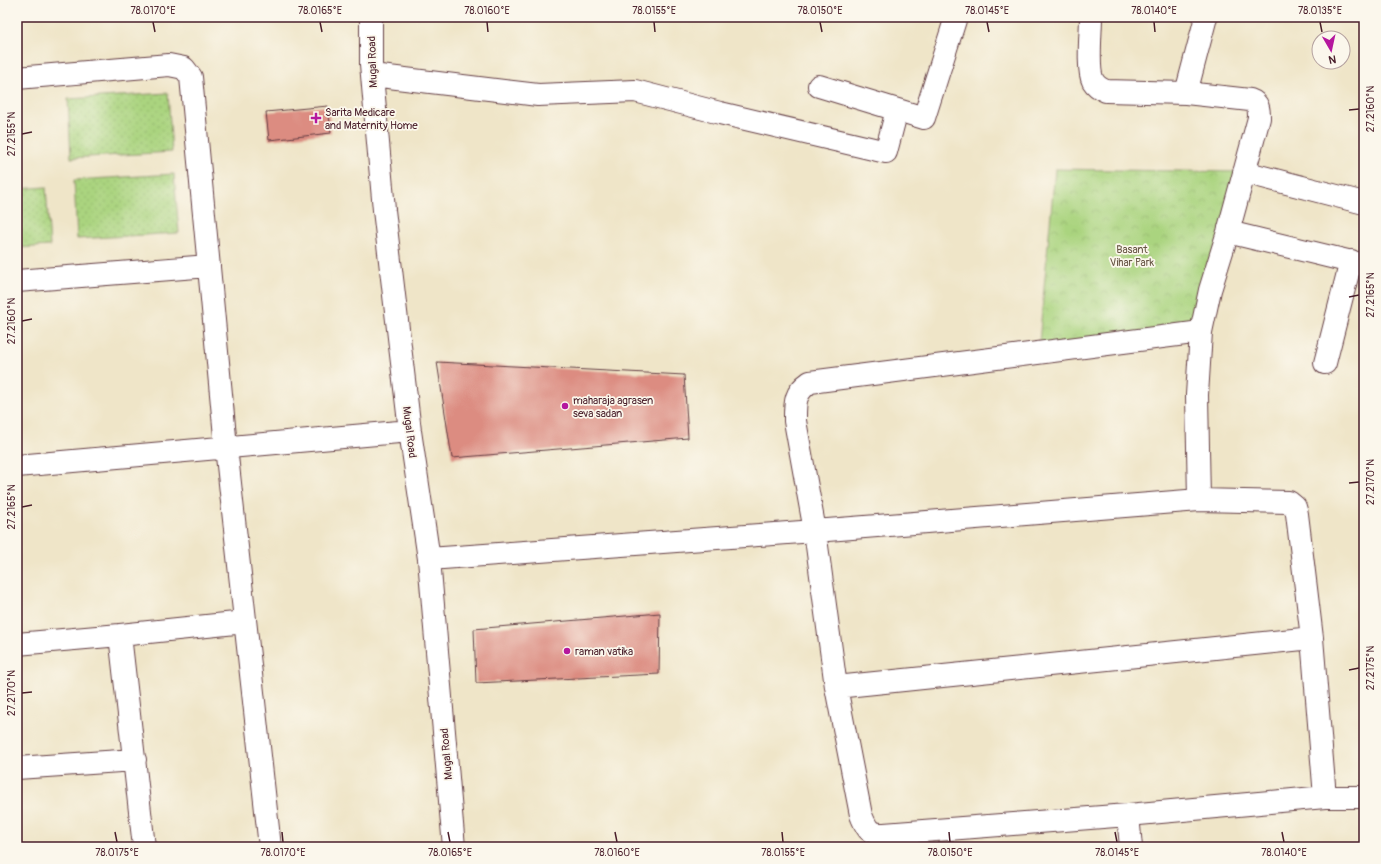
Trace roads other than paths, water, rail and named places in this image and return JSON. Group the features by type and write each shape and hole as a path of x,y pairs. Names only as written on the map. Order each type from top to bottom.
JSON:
{"street":[{"name":"Mugal Road","path":"371,17 371,64 384,210 410,431 428,559 454,847"},
{"path":"819,86 924,118 956,17"},
{"path":"1091,17 1090,66 1093,81 1106,91 1186,93 1250,100 1258,106 1259,118 1228,232 1210,290 1202,332 1197,395 1199,500"},
{"path":"1186,93 1206,17"},
{"path":"17,78 169,64 184,68 191,77 226,447 270,847"},
{"path":"372,75 538,95 635,91 720,113 886,152 897,110"},
{"path":"1244,172 1364,203"},
{"path":"1228,232 1358,263 1325,363"},
{"path":"17,281 209,266"},
{"path":"1202,332 810,382 802,387 798,393 795,407 795,421 815,531 836,687 861,815 867,829 875,834 935,839 1128,815 1325,797 1364,796"},
{"path":"17,466 410,431"},
{"path":"428,559 815,531 1199,500 1289,502 1294,507 1297,514 1312,638 1325,797"},
{"path":"17,644 245,622"},
{"path":"120,635 144,847"},
{"path":"836,687 1312,638"},
{"path":"17,768 135,760"},
{"path":"1128,815 1131,847"}],"place":[{"name":"Sarita Medicare and Maternity Home","path":"316,118"},
{"name":"maharaja agrasen seva sadan","path":"565,406"},
{"name":"raman vatika","path":"567,651"}],"park label":[{"name":"Basant Vihar Park","path":"1132,255"}]}
